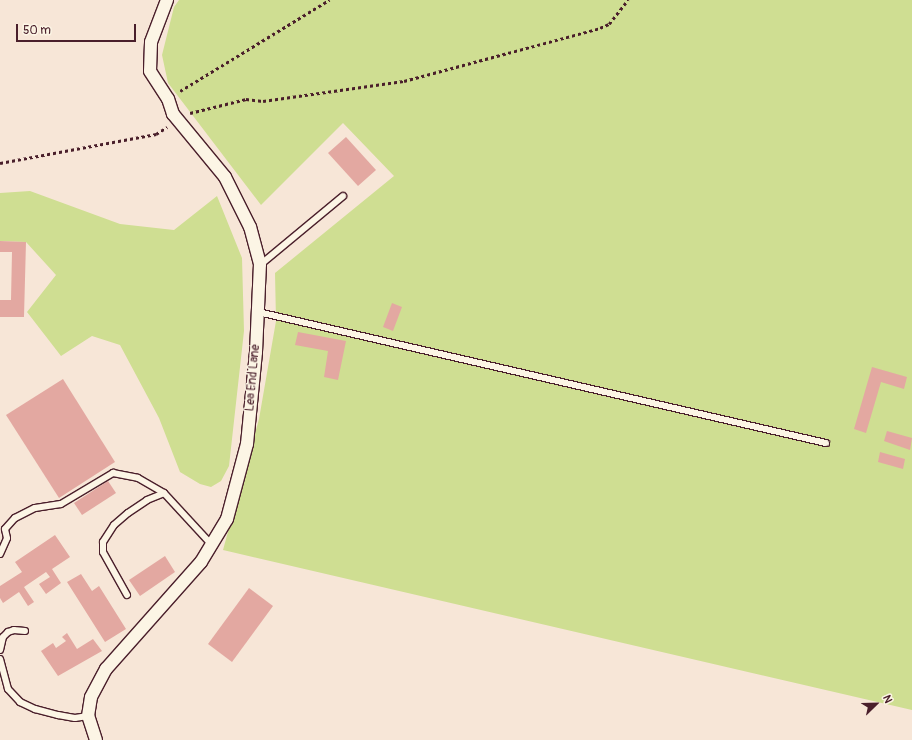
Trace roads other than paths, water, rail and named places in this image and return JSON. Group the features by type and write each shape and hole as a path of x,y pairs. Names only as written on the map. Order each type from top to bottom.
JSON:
{"street":[{"name":"Lea End Lane","path":"96,740 88,716 91,697 106,669 200,562 227,519 246,444 258,312 260,266 250,227 225,177 172,114 168,99 150,71 152,42 167,0"}],"lane":[{"path":"260,266 344,196"},
{"path":"258,312 826,443"},
{"path":"0,554 6,542 5,529 12,520 35,508 61,504 113,473 138,478 164,493 211,544"},
{"path":"127,595 103,552 103,542 114,524 147,500 164,493"},
{"path":"0,650 3,637 8,632 14,630 25,631"},
{"path":"0,659 8,689 20,702 35,709 58,715 75,718 88,716"}]}
